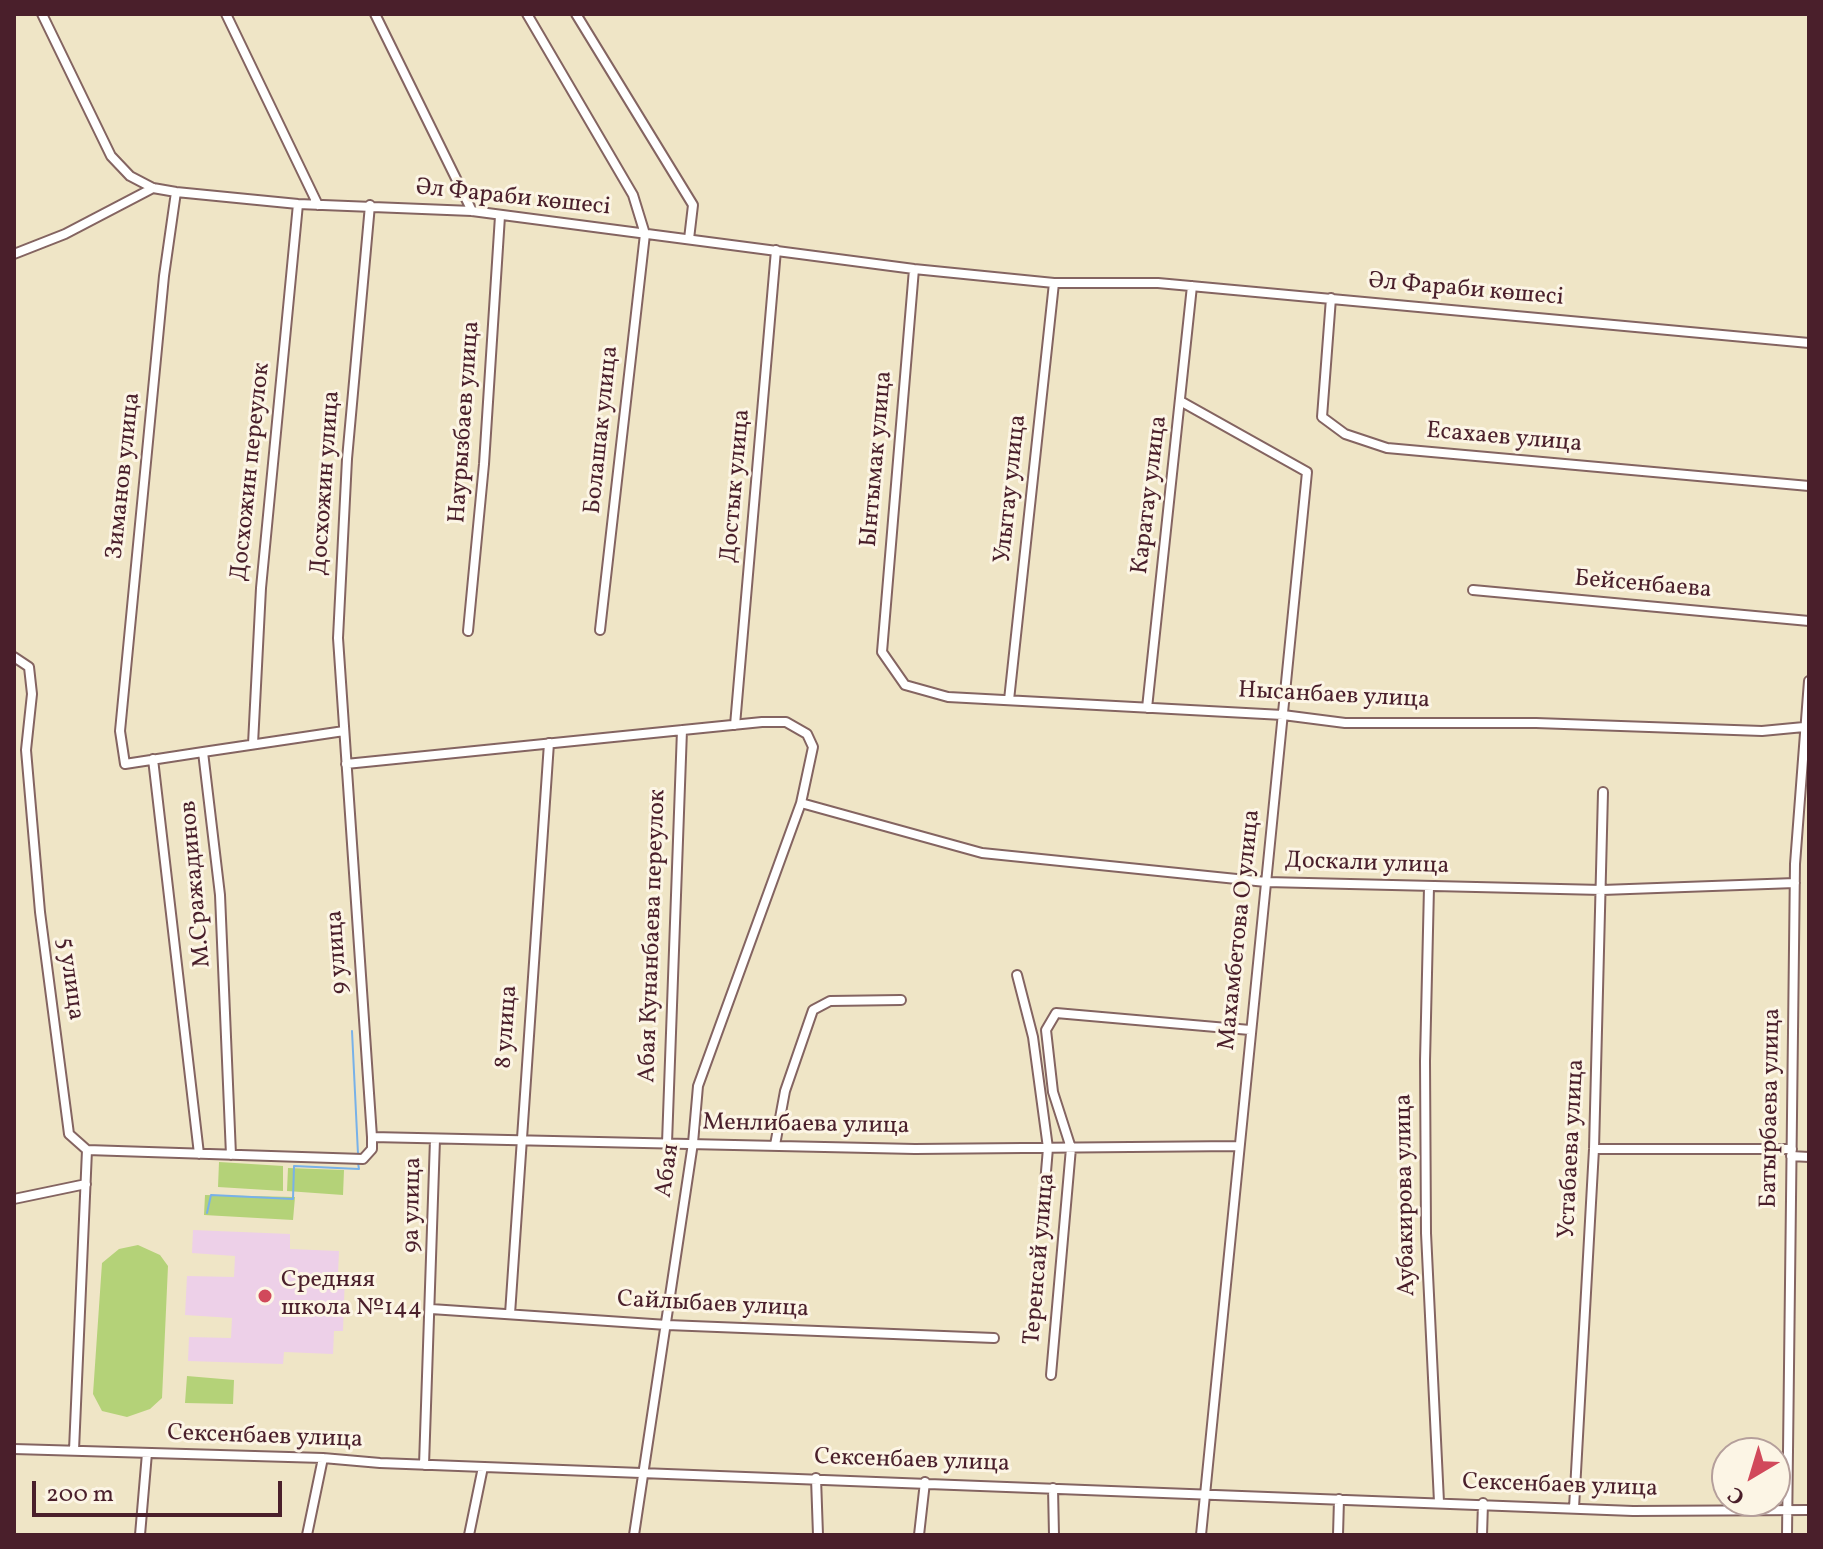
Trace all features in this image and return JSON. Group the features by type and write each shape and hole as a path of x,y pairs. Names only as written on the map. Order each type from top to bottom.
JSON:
{"street":[{"name":"Әл Фараби көшесі","path":"42,14 111,156 130,176 153,188 298,204 472,211 914,269 1054,283 1192,286 1809,343"},
{"path":"226,14 318,205"},
{"path":"375,14 472,211"},
{"path":"527,14 633,195 645,234"},
{"path":"576,14 693,205 689,239"},
{"path":"14,254 65,234 153,188"},
{"name":"Зиманов улица","path":"153,759 125,764 121,715 164,276 176,192"},
{"name":"Досхожин переулок","path":"253,744 261,588 298,204"},
{"name":"Досхожин улица","path":"346,764 338,638 347,459 370,205"},
{"name":"Наурызбаев улица","path":"468,631 484,464 500,216"},
{"name":"Болашак улица","path":"600,630 645,234"},
{"name":"Достык улица","path":"735,725 776,250"},
{"name":"Ынтымак улица","path":"882,652 914,269"},
{"name":"Улытау улица","path":"1009,700 1054,283"},
{"name":"Каратау улица","path":"1147,708 1192,286"},
{"name":"Есахаев улица","path":"1331,298 1322,417 1345,434 1387,448 1809,486"},
{"name":"Махамбетова О улица","path":"1182,402 1307,472 1201,1535"},
{"name":"Бейсенбаева","path":"1473,590 1809,621"},
{"name":"Нысанбаев улица","path":"882,652 905,685 948,697 1283,715 1345,723 1536,723 1762,731 1804,727"},
{"name":"5 улица","path":"14,657 29,667 32,694 26,750 40,912 69,1134 87,1150"},
{"name":"Батырбаева улица","path":"1788,1437 1795,883 1809,681"},
{"name":"Абая","path":"634,1535 693,1143 698,1086 801,803 812,761 813,747 807,734 786,722 735,725"},
{"path":"346,764 735,725"},
{"name":"Абая Кунанбаева переулок","path":"667,1143 682,730"},
{"path":"199,1154 153,759 344,731"},
{"name":"8 улица","path":"510,1314 549,743"},
{"name":"М.Сражадинов","path":"203,752 220,895 231,1155"},
{"name":"9 улица","path":"346,764 372,1137"},
{"name":"Устабаева улица","path":"1574,1508 1594,1149 1603,792"},
{"name":"Доскали улица","path":"801,803 982,853 1266,882 1602,890 1795,883"},
{"name":"Аубакирова улица","path":"1429,887 1426,1233 1439,1502"},
{"name":"Теренсай улица","path":"1017,975 1033,1037 1048,1148 1042,1219"},
{"path":"775,1145 785,1091 813,1010 830,1001 901,1000"},
{"path":"1071,1148 1053,1092 1046,1030 1056,1013 1250,1030"},
{"path":"74,1450 87,1150 356,1162 369,1155 372,1137"},
{"name":"Менлибаева улица","path":"372,1137 1048,1148 1238,1146"},
{"name":"9а улица","path":"424,1465 435,1139"},
{"name":"Теренсай улица","path":"1051,1375 1071,1148"},
{"path":"1594,1149 1792,1153 1809,1157"},
{"path":"14,1199 86,1184"},
{"name":"Сайлыбаев улица","path":"431,1309 667,1325 994,1338"},
{"name":"Сексенбаев улица","path":"14,1449 323,1458 424,1465 1574,1508 1711,1509"},
{"path":"140,1535 147,1453"},
{"path":"307,1535 323,1458"},
{"path":"469,1535 483,1467"},
{"path":"816,1478 818,1535"},
{"path":"919,1535 925,1482"},
{"path":"1053,1488 1054,1535"},
{"path":"1338,1535 1339,1499"},
{"path":"1482,1535 1483,1503"}],"shaded area":[{"name":"Средняя школа №144","path":"193,1230 290,1234 290,1249 339,1251 338,1274 345,1275 343,1331 334,1331 333,1354 284,1352 283,1364 188,1361 189,1337 231,1338 232,1318 185,1315 187,1276 234,1277 235,1256 192,1253"}],"green space":[{"path":"219,1162 283,1166 283,1191 218,1187"},
{"path":"288,1168 344,1170 343,1195 287,1191"},
{"path":"205,1195 295,1197 293,1220 204,1215"},
{"path":"138,1245 160,1255 168,1266 162,1398 150,1409 127,1417 102,1411 93,1394 102,1263 119,1249"},
{"path":"187,1376 234,1380 233,1404 185,1403"}],"waterway":[{"path":"352,1031 358,1154"},
{"path":"207,1213 211,1195 293,1199 294,1166 359,1169 358,1163"}],"place":[{"name":"Средняя школа №144","path":"265,1296"}]}
